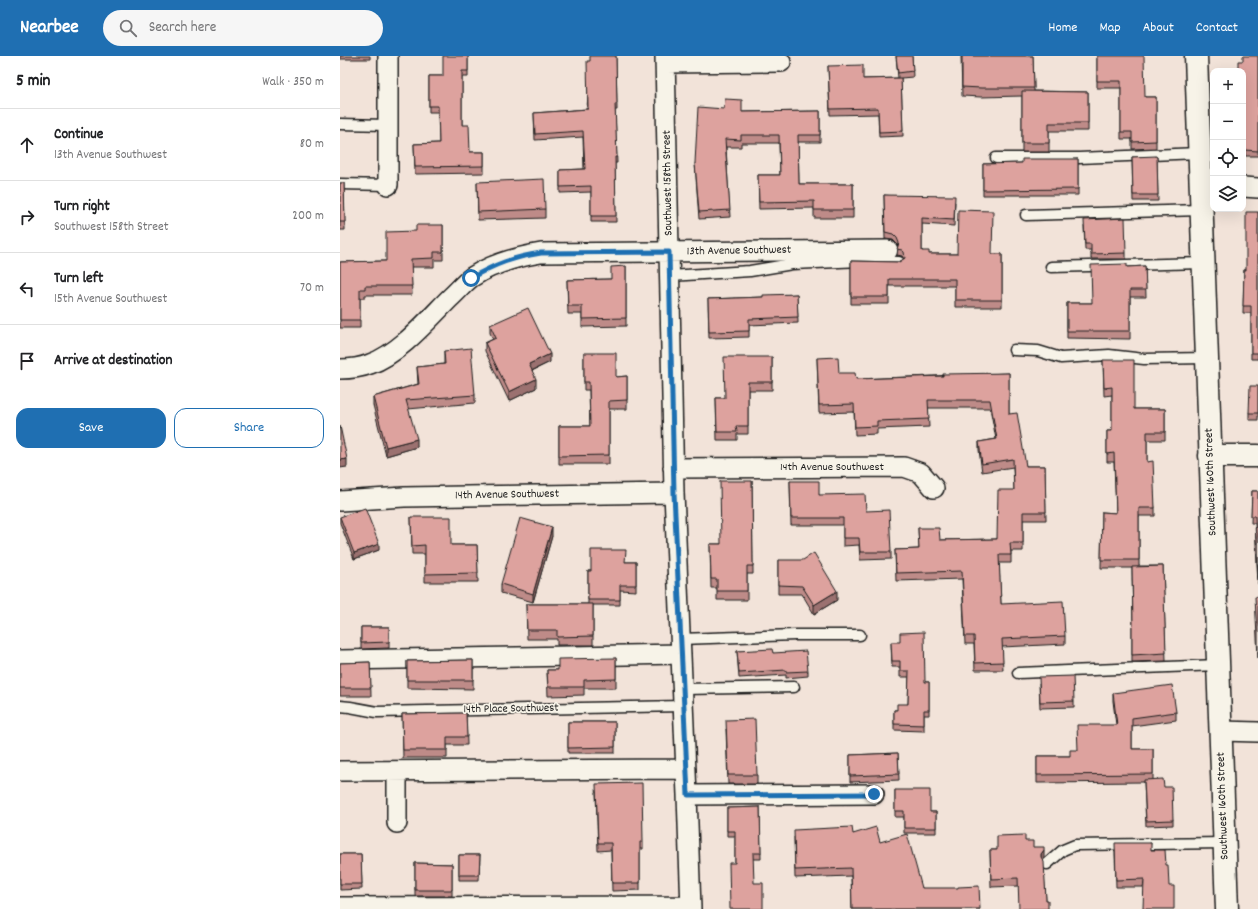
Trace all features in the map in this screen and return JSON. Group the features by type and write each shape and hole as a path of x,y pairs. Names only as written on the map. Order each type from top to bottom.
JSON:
{"street":[{"path":"388,56 388,185"},
{"name":"Southwest 160th Street","path":"1196,56 1199,153 1207,186 1201,210 1221,731 1226,909"},
{"path":"665,59 782,62"},
{"name":"Southwest 158th Street","path":"665,59 673,468 688,795 691,907"},
{"path":"1246,187 1258,188"},
{"name":"13th Avenue Southwest","path":"340,369 354,368 370,364 386,356 405,341 471,278 505,261 522,256 541,253 669,252 894,256"},
{"path":"1210,456 1258,456"},
{"name":"14th Avenue Southwest","path":"673,468 904,467 922,473 934,488"},
{"name":"14th Avenue Southwest","path":"340,501 404,497 674,493"},
{"path":"340,660 681,647"},
{"path":"1221,731 1258,732"},
{"path":"340,771 686,769"},
{"path":"397,771 397,823"},
{"path":"688,795 874,794"},
{"path":"340,907 691,907"}],"lane":[{"path":"340,124 388,125"},
{"path":"996,158 1079,158 1199,153"},
{"path":"340,184 388,185"},
{"path":"1026,214 1201,210"},
{"path":"670,276 750,271 792,264 862,261 894,256"},
{"path":"1051,267 1203,263"},
{"path":"1014,350 1038,351 1061,358 1109,355 1144,359 1207,358"},
{"path":"681,647 796,635 860,635"},
{"path":"1018,673 1218,665"},
{"name":"14th Place Southwest","path":"340,706 350,706 377,712 683,697 794,687"},
{"path":"1047,864 1063,850 1075,845 1224,843"}],"building":[{"path":"443,56 468,56 468,71 462,71 462,125 469,125 470,152 484,152 484,166 415,167 414,144 439,143 438,106 429,106 429,76 443,76"},
{"path":"590,56 616,56 616,216 591,216 591,186 560,187 560,170 585,169 583,131 535,134 534,113 588,109 587,61 590,61"},
{"path":"896,56 912,56 913,71 898,73"},
{"path":"962,56 1033,56 1034,88 962,87"},
{"path":"1097,56 1144,56 1145,97 1156,97 1156,141 1132,142 1132,132 1121,132 1121,81 1097,81"},
{"path":"1243,56 1258,56 1258,151 1246,150 1246,68 1238,68 1238,61 1243,61"},
{"path":"863,65 863,79 901,78 903,131 879,132 878,108 830,109 828,66"},
{"path":"1022,91 1088,92 1088,123 1049,123 1049,143 1022,143"},
{"path":"725,99 742,100 742,112 820,111 820,135 798,135 799,184 853,184 853,210 814,210 814,201 759,202 758,175 780,175 779,135 741,135 741,140 725,139 730,210 699,212 695,163 698,107 724,109"},
{"path":"1156,156 1158,195 1133,195 1132,157"},
{"path":"1022,159 1078,159 1078,189 983,190 983,164 1022,163"},
{"path":"544,179 545,209 478,212 477,182"},
{"path":"340,183 344,183 345,222 340,222"},
{"path":"884,195 955,196 954,220 922,218 922,251 929,251 929,254 957,254 958,210 993,211 992,254 1002,254 1002,300 955,300 955,279 889,279 889,297 851,297 851,261 899,262 905,258 904,252 897,249 899,243 897,238 893,234 885,232"},
{"path":"1246,212 1258,212 1258,353 1251,353 1251,306 1243,306 1244,270 1246,270"},
{"path":"1125,218 1126,253 1091,254 1091,244 1085,244 1084,220"},
{"path":"416,225 443,225 443,252 434,252 434,258 411,259 412,286 365,286 365,289 360,289 360,320 340,320 340,262 386,261 386,232 416,231"},
{"path":"1127,264 1127,267 1145,266 1146,290 1130,290 1130,331 1067,331 1067,303 1092,303 1091,265"},
{"path":"626,266 626,318 582,319 582,306 568,306 567,280 611,279 611,267"},
{"path":"797,294 798,317 749,319 749,331 709,332 708,299"},
{"path":"528,308 550,354 529,364 536,379 509,392 485,343 496,338 490,325"},
{"path":"471,348 475,395 406,400 417,439 386,447 373,397 419,384 417,367 445,364 444,351"},
{"path":"584,353 616,353 616,377 627,376 627,400 609,401 609,455 559,456 559,426 590,426 589,382 584,382"},
{"path":"724,357 772,357 772,382 748,382 748,426 736,426 737,432 717,432 716,398 725,398"},
{"path":"838,357 839,373 855,373 856,379 943,376 943,374 1009,373 1009,414 1017,413 1026,466 1045,466 1046,512 1023,512 1023,543 1010,543 1011,555 999,555 1001,604 1063,601 1065,636 1002,639 1003,662 975,663 974,636 965,636 962,571 896,573 895,550 919,549 918,528 939,528 940,540 997,539 998,490 1014,490 1013,459 982,464 979,442 997,439 990,400 928,400 929,419 877,421 877,426 855,427 854,404 819,405 817,358"},
{"path":"1103,360 1134,360 1134,409 1165,409 1165,432 1147,432 1147,462 1153,461 1155,508 1139,508 1139,560 1101,560 1102,512 1116,513 1114,453 1107,454 1107,431 1112,431 1112,387 1104,388"},
{"path":"1250,386 1258,386 1258,413 1249,413"},
{"path":"340,426 347,459 340,460"},
{"path":"720,481 752,481 753,566 747,566 747,591 717,591 717,579 711,579 710,544 721,544"},
{"path":"790,481 819,481 819,495 865,494 866,511 889,510 891,552 860,552 859,538 843,538 843,518 791,518"},
{"path":"1252,491 1258,491 1258,578 1255,516 1251,516"},
{"path":"365,508 379,544 354,553 340,517"},
{"path":"411,517 451,517 451,545 477,545 478,573 425,574 425,545 412,546"},
{"path":"520,518 552,527 533,594 501,584"},
{"path":"591,550 626,550 625,562 636,562 636,585 620,585 620,600 588,600 588,571 591,571"},
{"path":"814,553 837,591 814,605 802,586 778,585 778,560 803,560"},
{"path":"1163,566 1166,653 1132,655 1132,567"},
{"path":"1255,597 1258,597 1258,658"},
{"path":"526,604 593,604 593,636 557,637 557,630 527,630"},
{"path":"361,627 389,627 389,642 361,643"},
{"path":"924,632 925,682 929,682 929,710 924,710 924,725 894,724 894,710 897,710 897,704 908,704 909,671 900,671 900,661 892,661 891,642 900,642 900,633"},
{"path":"772,649 773,653 806,651 808,671 786,672 786,670 739,673 737,651"},
{"path":"616,658 616,679 584,680 584,687 548,687 547,670 558,670 558,659"},
{"path":"473,660 473,680 407,680 407,661"},
{"path":"370,662 371,688 340,688 340,663"},
{"path":"1073,676 1074,701 1040,702 1039,677"},
{"path":"1172,685 1176,712 1132,718 1132,749 1153,749 1153,774 1037,775 1037,756 1070,756 1070,750 1078,750 1077,725 1117,725 1113,693"},
{"path":"466,713 467,737 447,737 447,750 403,750 402,714"},
{"path":"755,719 757,775 728,775 726,720"},
{"path":"568,722 615,722 615,747 568,748"},
{"path":"898,753 899,774 850,776 850,755"},
{"path":"1163,779 1164,787 1172,787 1173,820 1146,821 1144,780"},
{"path":"642,783 643,842 640,842 640,883 612,883 611,843 598,843 596,784"},
{"path":"895,790 930,790 930,812 936,812 936,828 904,828 904,811 895,811"},
{"path":"760,807 761,853 753,853 754,883 763,883 763,909 730,909 729,863 735,863 735,831 727,831 727,808"},
{"path":"852,827 853,834 876,827 880,842 907,834 922,888 958,888 979,886 980,909 852,909 851,868 795,870 794,830"},
{"path":"1025,835 1025,841 1033,841 1033,847 1044,847 1041,857 1044,862 1046,900 1048,900 1048,909 1019,909 1018,878 991,879 990,850 997,850 997,836"},
{"path":"1115,843 1151,843 1151,850 1165,850 1166,865 1168,865 1169,886 1174,886 1174,909 1143,909 1144,879 1116,880"},
{"path":"340,854 361,854 362,884 340,884"},
{"path":"459,855 480,855 479,875 459,875"},
{"path":"415,863 452,864 452,890 415,890"}],"route":[{"path":"471,278 490,267 505,261 541,253 669,252 674,493 688,795 874,794"}]}
